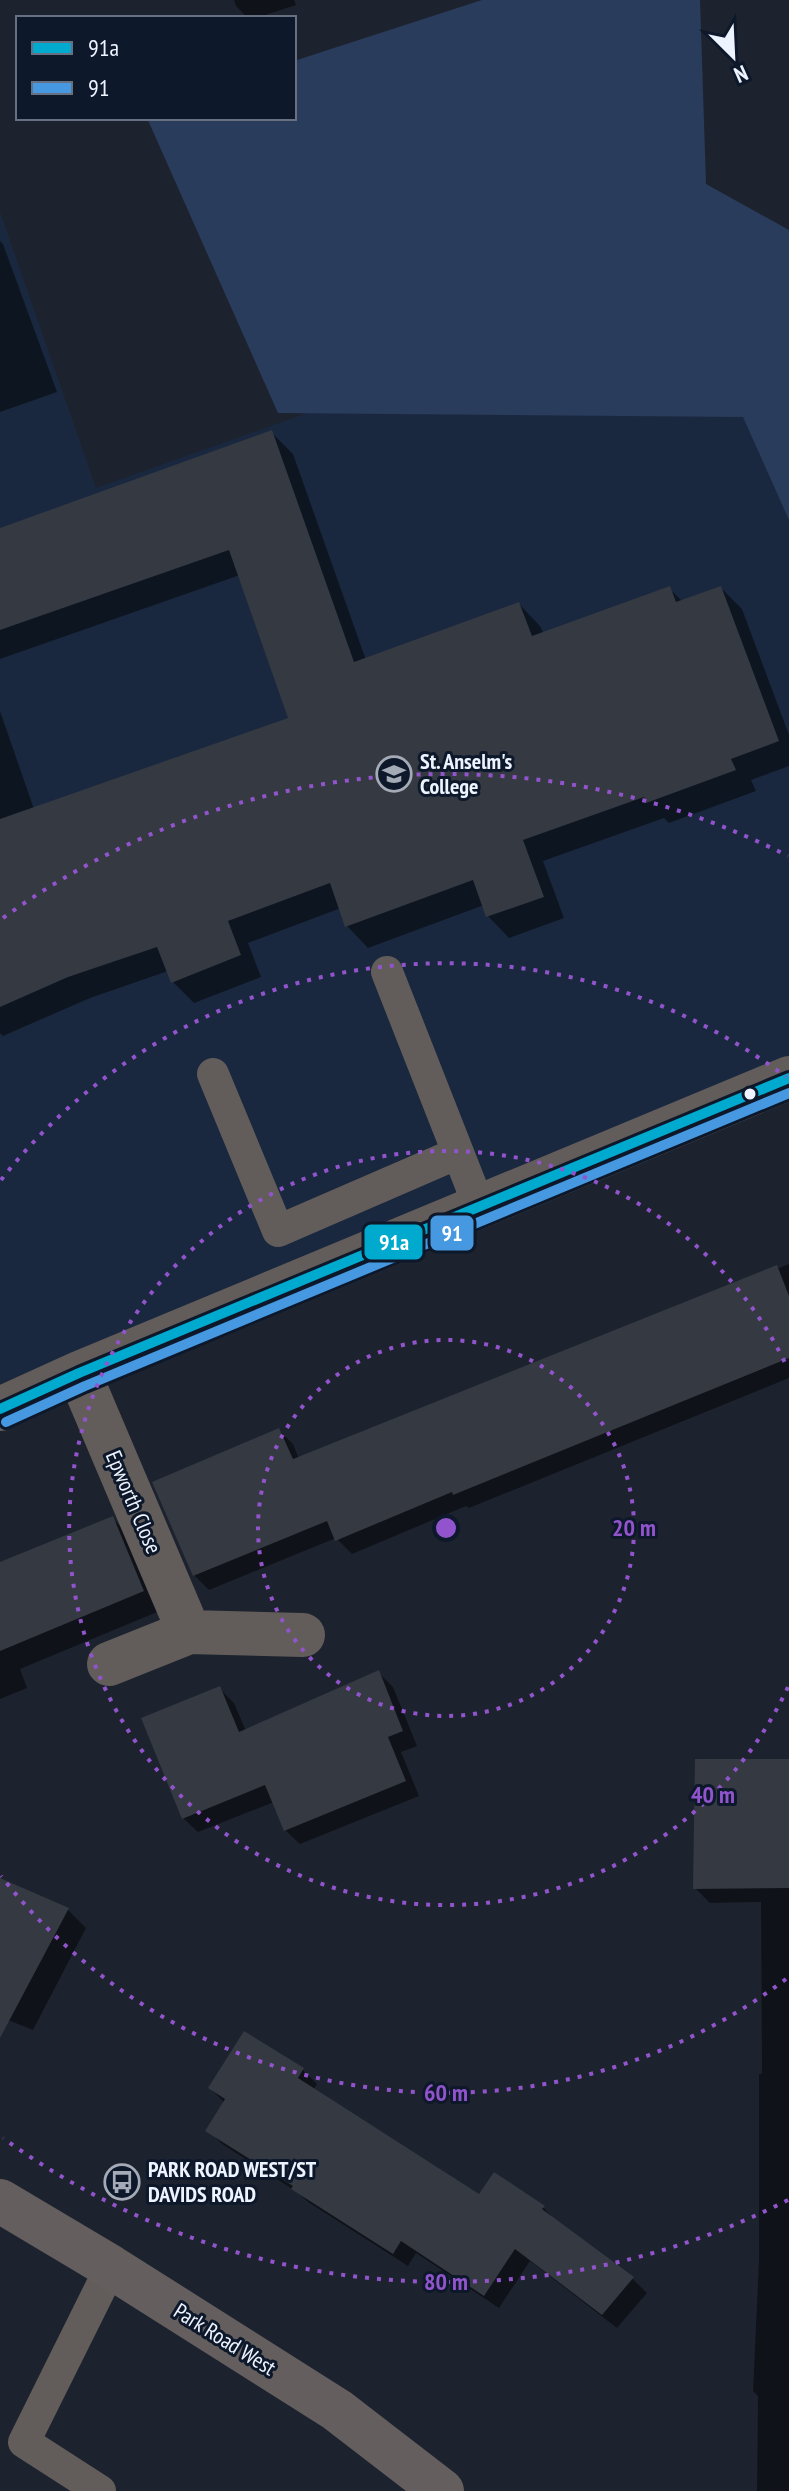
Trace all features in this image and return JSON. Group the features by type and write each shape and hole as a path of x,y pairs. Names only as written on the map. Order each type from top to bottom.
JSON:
{"street":[{"path":"0,1409 79,1373 789,1078"},
{"name":"Epworth Close","path":"79,1373 189,1632"},
{"path":"109,1664 189,1632 303,1635"},
{"name":"Park Road West","path":"0,2201 111,2267 337,2410 442,2491"}],"lane":[{"path":"387,972 479,1206"},
{"path":"213,1074 278,1231 458,1153"},
{"path":"100,2491 12,2436 111,2267"}],"shaded area":[{"path":"482,0 700,0 706,184 789,230 789,520 743,417 278,413 148,120 296,120 296,60"},
{"name":"St. Anselm's College","path":"0,212 96,488 760,253 789,284 789,1060 0,1384"}],"building":[{"path":"272,430 354,662 519,602 532,636 670,586 676,602 721,586 779,741 731,759 736,770 646,803 644,797 523,840 544,897 486,917 473,880 345,927 330,883 228,921 241,955 171,983 157,947 68,977 0,1007 0,819 288,718 229,550 0,630 0,528"},
{"path":"777,1265 789,1296 789,1358 335,1541 327,1521 193,1576 152,1482 279,1428 293,1459"},
{"path":"113,1516 144,1591 0,1651 0,1562"},
{"path":"379,1670 403,1731 388,1737 406,1781 284,1831 265,1785 182,1819 141,1718 220,1686 239,1732"},
{"path":"695,1759 789,1759 789,1888 693,1889"},
{"path":"0,1878 69,1908 0,2038"},
{"path":"244,2031 304,2068 298,2078 479,2194 494,2172 545,2206 542,2209 634,2277 602,2315 515,2249 484,2296 401,2241 393,2254 205,2131 225,2099 208,2088"}],"transit line":[{"name":"91a","path":"0,1409 79,1373 789,1078"},
{"name":"91","path":"6,1422 85,1386 789,1093"}],"place":[{"name":"St. Anselm's College","path":"394,774"},
{"name":"PARK ROAD WEST/ST DAVIDS ROAD","path":"122,2182"}]}
